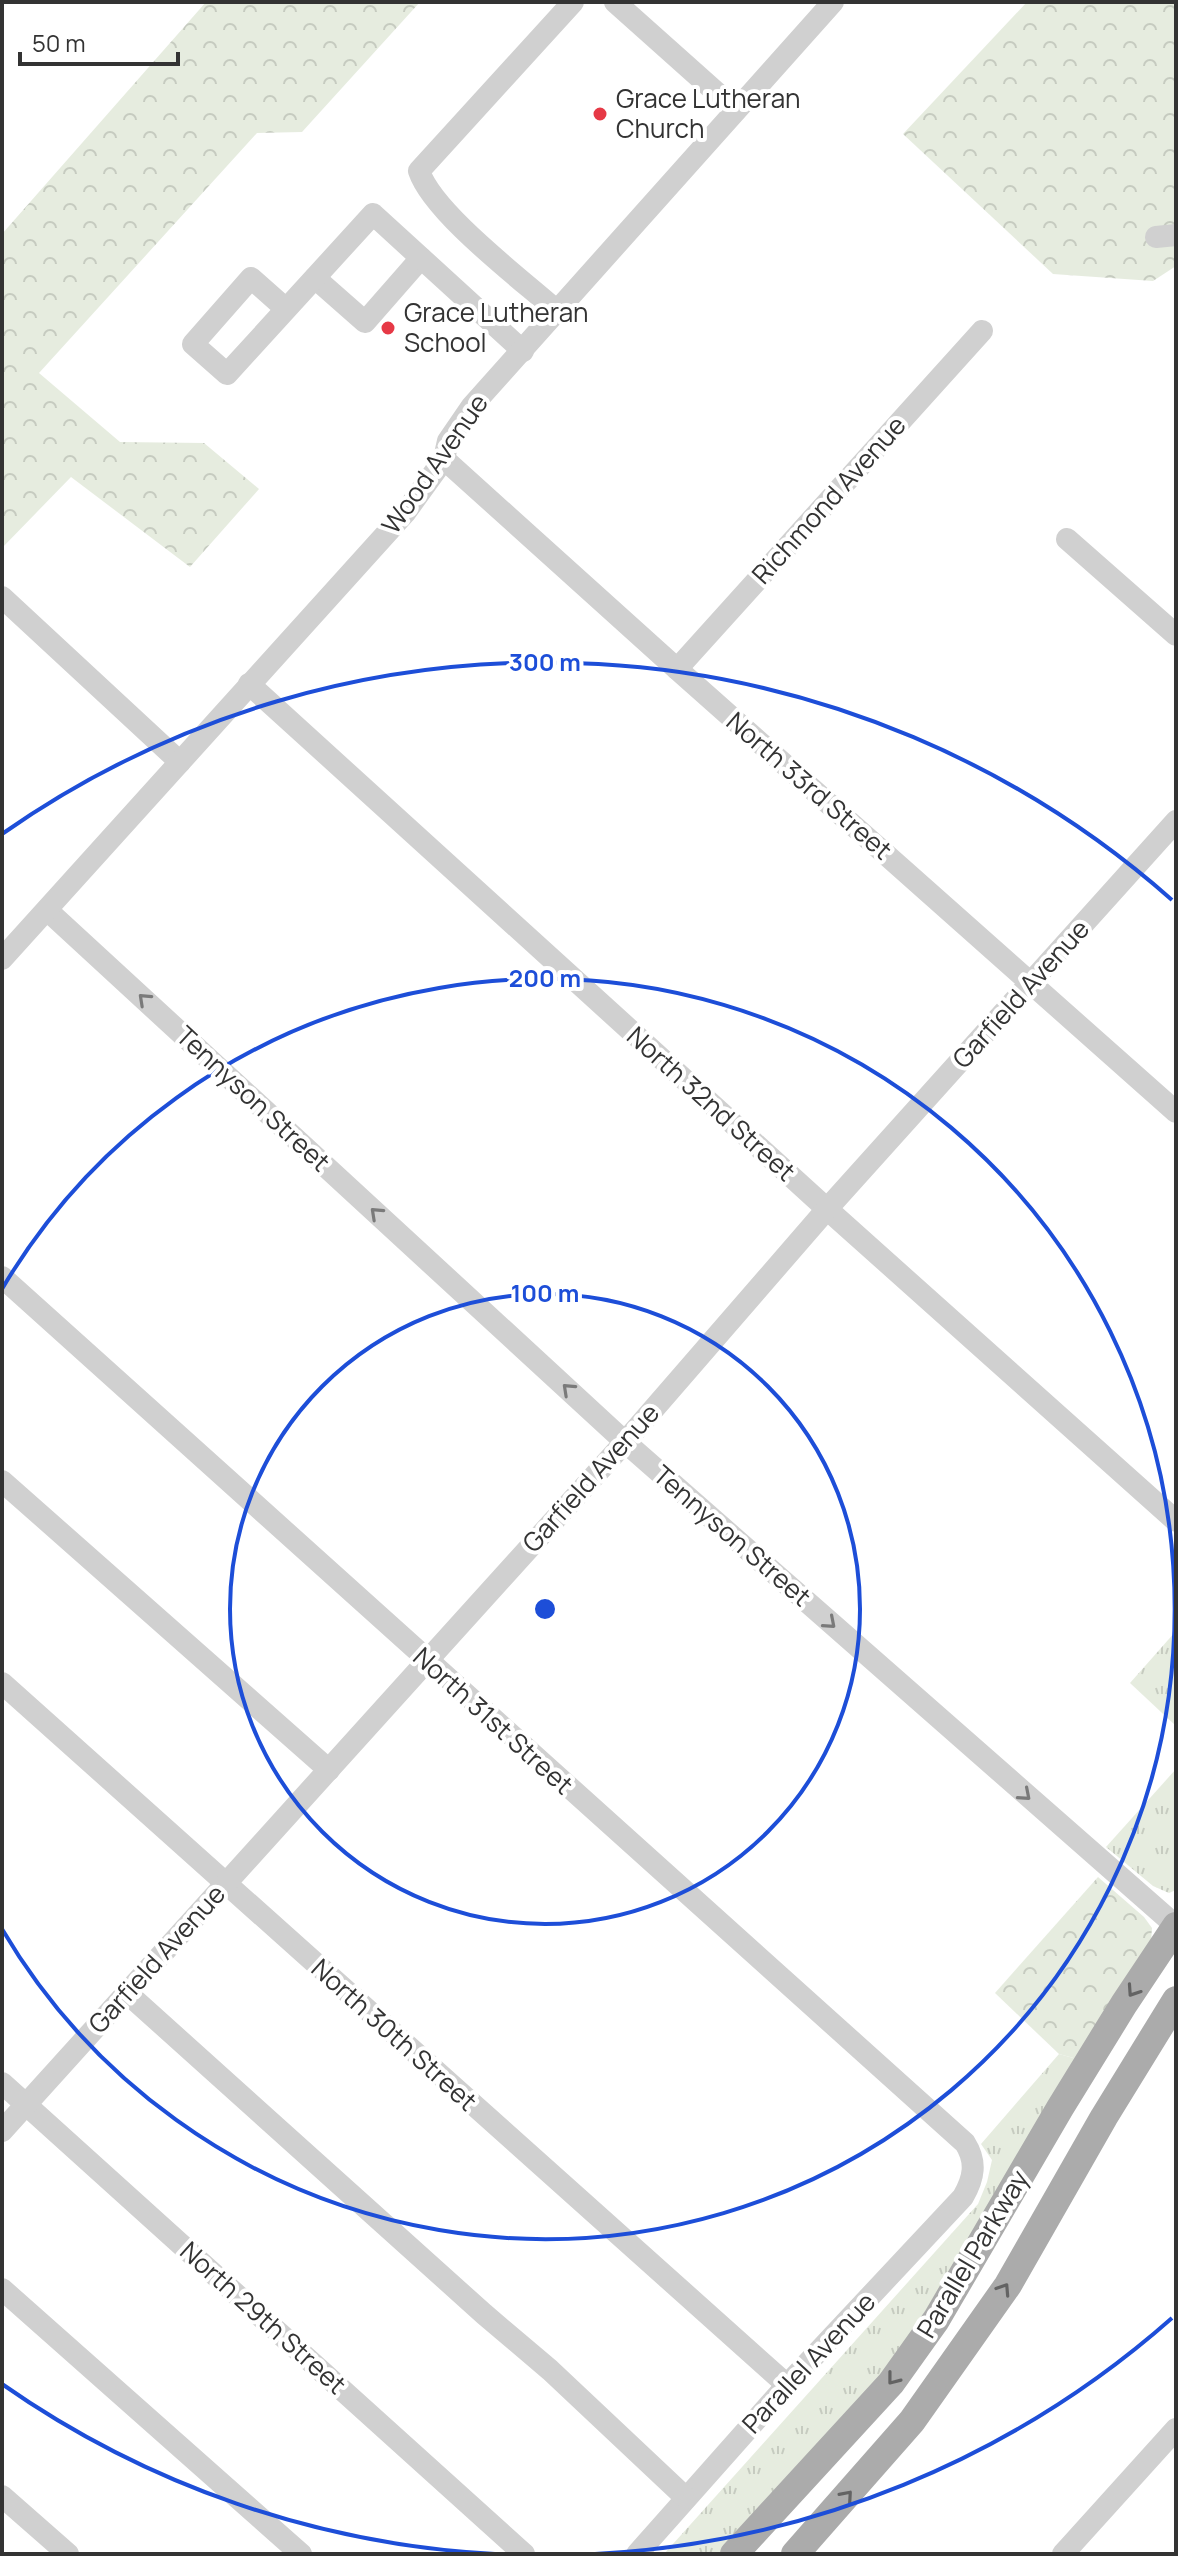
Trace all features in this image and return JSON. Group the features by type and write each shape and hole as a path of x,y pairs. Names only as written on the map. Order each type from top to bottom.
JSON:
{"main road":[{"name":"Parallel Parkway","path":"734,2554 891,2383 936,2320 1076,2082 1176,1926"},
{"name":"Parallel Parkway","path":"795,2554 912,2421 1008,2285 1104,2117 1176,2000"}],"street":[{"path":"557,311 445,212 424,185 419,171 573,2"},
{"path":"615,2 736,110"},
{"name":"Wood Avenue","path":"5,950 47,910 405,513 444,459 448,441 472,406 833,2"},
{"path":"286,309 373,214 523,351"},
{"path":"315,278 365,322 421,258"},
{"name":"Richmond Avenue","path":"677,669 982,331"},
{"name":"North 33rd Street","path":"444,459 1176,1112"},
{"path":"1067,539 1176,635"},
{"path":"2,597 180,762"},
{"name":"North 32nd Street","path":"249,684 1176,1521"},
{"name":"Garfield Avenue","path":"2,2131 625,1442 827,1209 1176,821"},
{"name":"Tennyson Street","path":"47,910 625,1442 1176,1926"},
{"name":"North 31st Street","path":"2,1277 965,2143 972,2154 973,2169"},
{"path":"2,1481 329,1770"},
{"name":"North 30th Street","path":"2,1683 787,2385"},
{"path":"127,1993 550,2370 686,2498"},
{"name":"North 29th Street","path":"2,2083 524,2554"},
{"name":"Parallel Avenue","path":"637,2554 787,2385 963,2197 970,2185 973,2169"},
{"path":"2,2289 301,2554"},
{"path":"1063,2554 1176,2429"},
{"path":"2,2496 68,2554"}],"green space":[{"path":"206,2 420,2 302,132 257,133 39,373 120,442 204,443 259,489 190,567 71,477 2,548 2,234"},
{"path":"1027,2 1176,2 1176,266 1153,281 1053,274 903,134"},
{"path":"1176,1631 1176,1726 1130,1683"},
{"path":"1176,1769 1176,1890 1169,1893 1153,1886 1106,1847"},
{"path":"1098,1877 1144,1917 1152,1928 1151,1942 1077,2059 1059,2054 995,1993"},
{"path":"1059,2054 1077,2059 917,2325 882,2374 720,2554 664,2554 978,2204 992,2160 981,2144"}],"place":[{"name":"Grace Lutheran Church","path":"600,114"},
{"name":"Grace Lutheran School","path":"388,328"}]}
